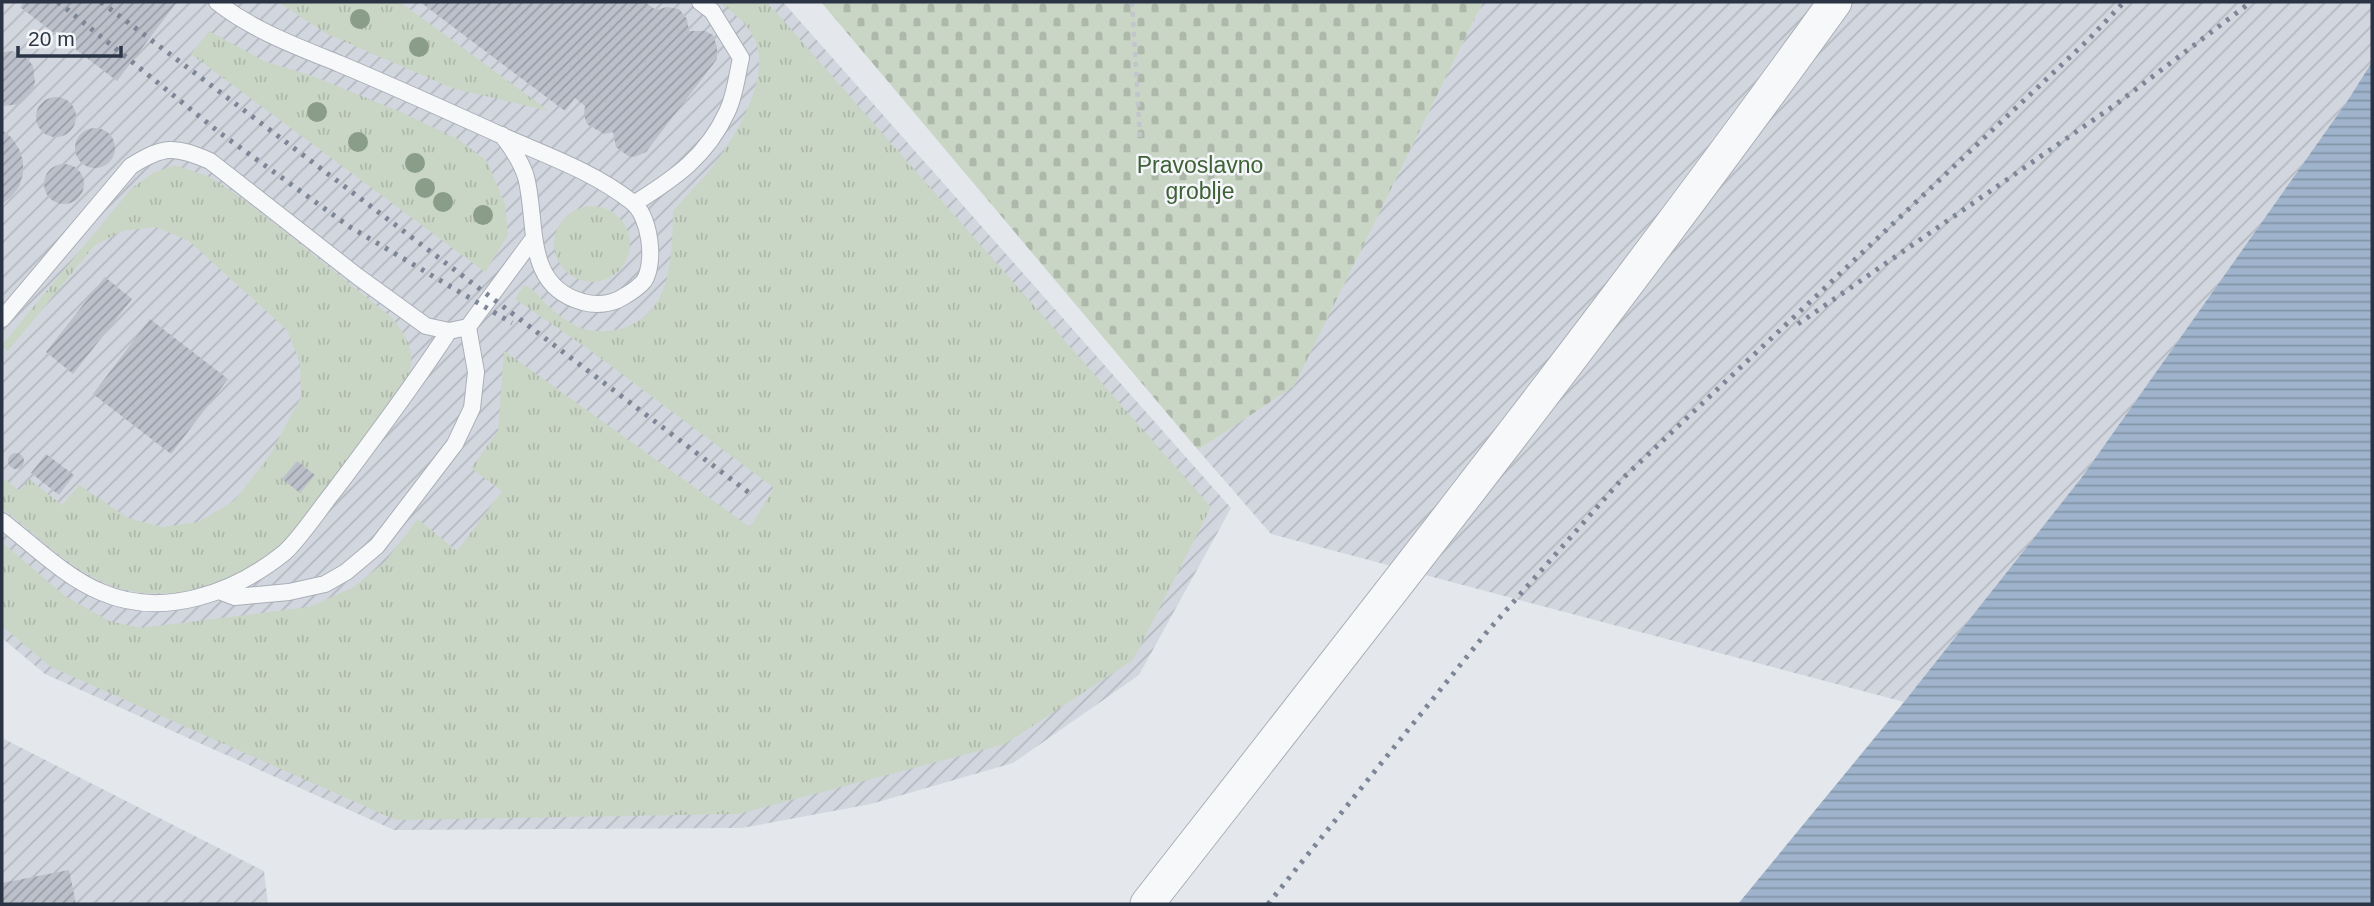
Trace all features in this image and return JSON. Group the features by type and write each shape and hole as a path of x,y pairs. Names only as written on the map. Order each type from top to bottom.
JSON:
{"street":[{"path":"1147,904 1433,538 1835,2"}],"lane":[{"path":"217,2 288,43 453,112 582,171 635,203 646,223 652,247 645,280 614,303 580,302 571,299 554,286 540,265 533,239 526,177 518,156 502,135"},
{"path":"635,203 668,182 706,150 728,110 741,58 712,11 700,2"},
{"path":"2,319 131,166 154,152 185,150 210,161 357,276 426,326 449,331 468,327 533,239"},
{"path":"219,591 235,597 289,592 326,584 346,572 377,546 454,444 472,408 476,372 468,327"},
{"path":"2,521 74,577 101,592 137,603 181,603 219,591 247,578 285,551 410,391 449,331"}],"path":[{"path":"1132,2 1140,137"}],"shaded area":[{"path":"2,2 783,2 1231,508 1139,675 1013,763 871,804 742,828 394,830 45,674 2,638"},
{"path":"1483,2 2372,2 2372,62 2082,477 1904,702 1271,534 1198,450 1294,385"},
{"path":"2,738 264,871 268,904 2,904"}],"green space":[{"path":"278,2 400,2 549,111 452,88 327,34"},
{"path":"719,2 767,2 1211,507 1133,660 1005,744 738,814 396,820 51,667 2,626 3,543 65,596 109,621 141,628 309,607 352,588 384,563 418,519 457,551 502,491 471,468 498,431 504,351 750,527 774,488 587,348 515,299 524,285 528,286 548,306 574,325 599,331 615,330 634,324 648,313 659,299 670,266 673,211 708,172 732,138 756,86 758,51 753,36 742,21"},
{"name":"Pravoslavno groblje","path":"821,2 1483,2 1294,386 1198,450"},
{"path":"209,31 264,61 315,77 403,113 458,139 487,161 505,204 508,235 485,272 191,54"},
{"path":"175,165 210,177 246,201 390,316 408,341 411,358 404,388 284,541 260,560 219,582 173,593 150,593 105,583 77,568 51,548 2,508 2,477 20,491 29,479 62,505 79,485 128,518 163,527 198,522 234,501 270,455 301,397 300,362 287,330 189,241 156,227 122,231 95,245 8,351 2,345 131,189 153,173"},
{"path":"592,206 606,209 619,217 627,230 630,244 627,258 619,271 606,279 592,282 578,279 565,271 557,258 554,244 557,230 565,217 578,209"}],"water":[{"path":"2372,62 2372,904 1738,904 1904,702 2082,477"}],"building":[{"path":"24,2 177,2 117,81 20,7"},
{"path":"420,2 645,2 656,10 667,7 679,9 687,19 689,31 705,31 713,35 717,59 646,152 634,157 628,156 616,147 613,132 604,134 587,124 585,106 575,98 565,111"},
{"path":"13,51 28,59 33,66 35,83 32,92 20,104 3,106 2,52"},
{"path":"56,97 64,98 70,103 75,109 75,125 70,131 64,136 56,137 48,136 42,131 37,125 36,117 37,109 42,103 48,98"},
{"path":"95,128 103,129 109,134 114,140 114,156 109,162 103,167 95,168 87,167 81,162 76,156 75,148 76,140 81,134 87,129"},
{"path":"2,130 12,138 19,149 23,174 19,187 2,204"},
{"path":"64,164 72,165 78,170 83,176 83,192 78,198 72,203 64,204 56,203 50,198 45,192 44,184 45,176 50,170 56,165"},
{"path":"105,277 132,299 73,374 46,352"},
{"path":"150,319 228,379 171,454 93,394"},
{"path":"16,453 22,455 22,467 16,469 10,467 8,461 10,455"},
{"path":"46,454 74,475 59,495 31,473"},
{"path":"297,461 315,475 300,493 282,479"},
{"path":"69,870 76,904 2,904 2,883"}],"railway":[{"path":"58,2 220,133 350,227 512,323"},
{"path":"101,2 752,495"},
{"path":"1268,904 1486,633 1622,479 2088,40 2124,2"},
{"path":"1798,324 2115,105 2251,2"}]}
